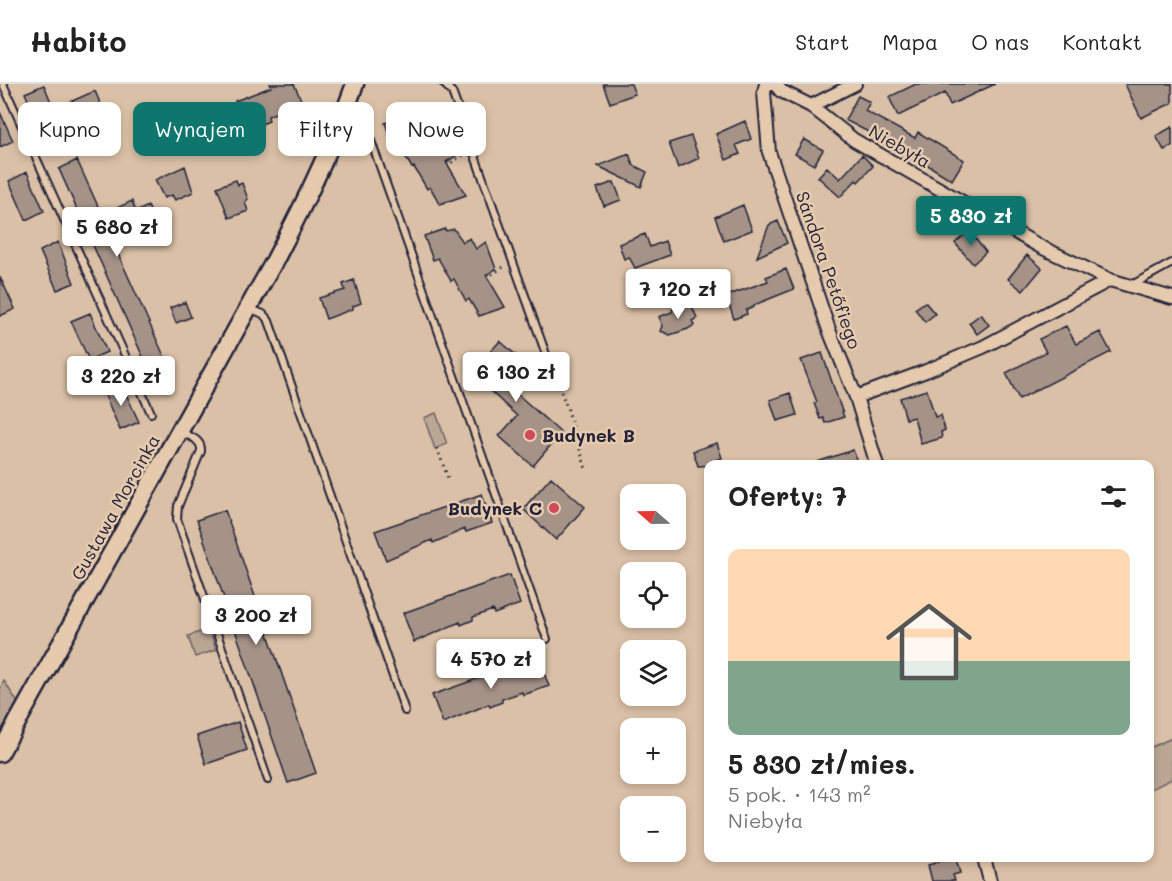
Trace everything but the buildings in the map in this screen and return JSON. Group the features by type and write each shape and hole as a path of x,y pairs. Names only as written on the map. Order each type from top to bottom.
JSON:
{"street":[{"name":"Gustawa Morcinka","path":"349,102 355,84"},
{"name":"Sándora Petőfiego","path":"766,84 764,92 769,152 829,330 856,397 876,460"},
{"name":"Niebyła","path":"775,84 781,91 811,106 854,140 1041,247 1110,280 1172,298"},
{"path":"811,106 855,84"},
{"name":"Gustawa Morcinka","path":"0,753 248,308 312,190 327,156"},
{"path":"856,397 926,371 982,346 1110,280"},
{"path":"985,862 990,881"}],"lane":[{"path":"3,84 151,413"},
{"path":"444,84 452,92 456,102"},
{"path":"374,149 547,639"},
{"path":"476,156 547,357"},
{"path":"1129,287 1172,263"},
{"path":"248,308 263,314 269,321 405,711"},
{"path":"180,432 198,441 201,451 178,506 177,519 268,780"}],"path":[{"path":"448,162 449,164 461,156"},
{"path":"487,274 489,276 514,261"},
{"path":"547,357 567,407 586,469"},
{"path":"437,448 449,481"}],"shaded area":[{"path":"436,413 447,444 435,449 424,418"},
{"path":"209,629 216,650 195,657 188,636"},
{"path":"4,681 18,703 0,736 0,689"},
{"path":"1172,738 1172,779 1154,788 1154,746"}],"place":[{"name":"Budynek B","path":"530,435"},
{"name":"Budynek C","path":"554,508"}]}
